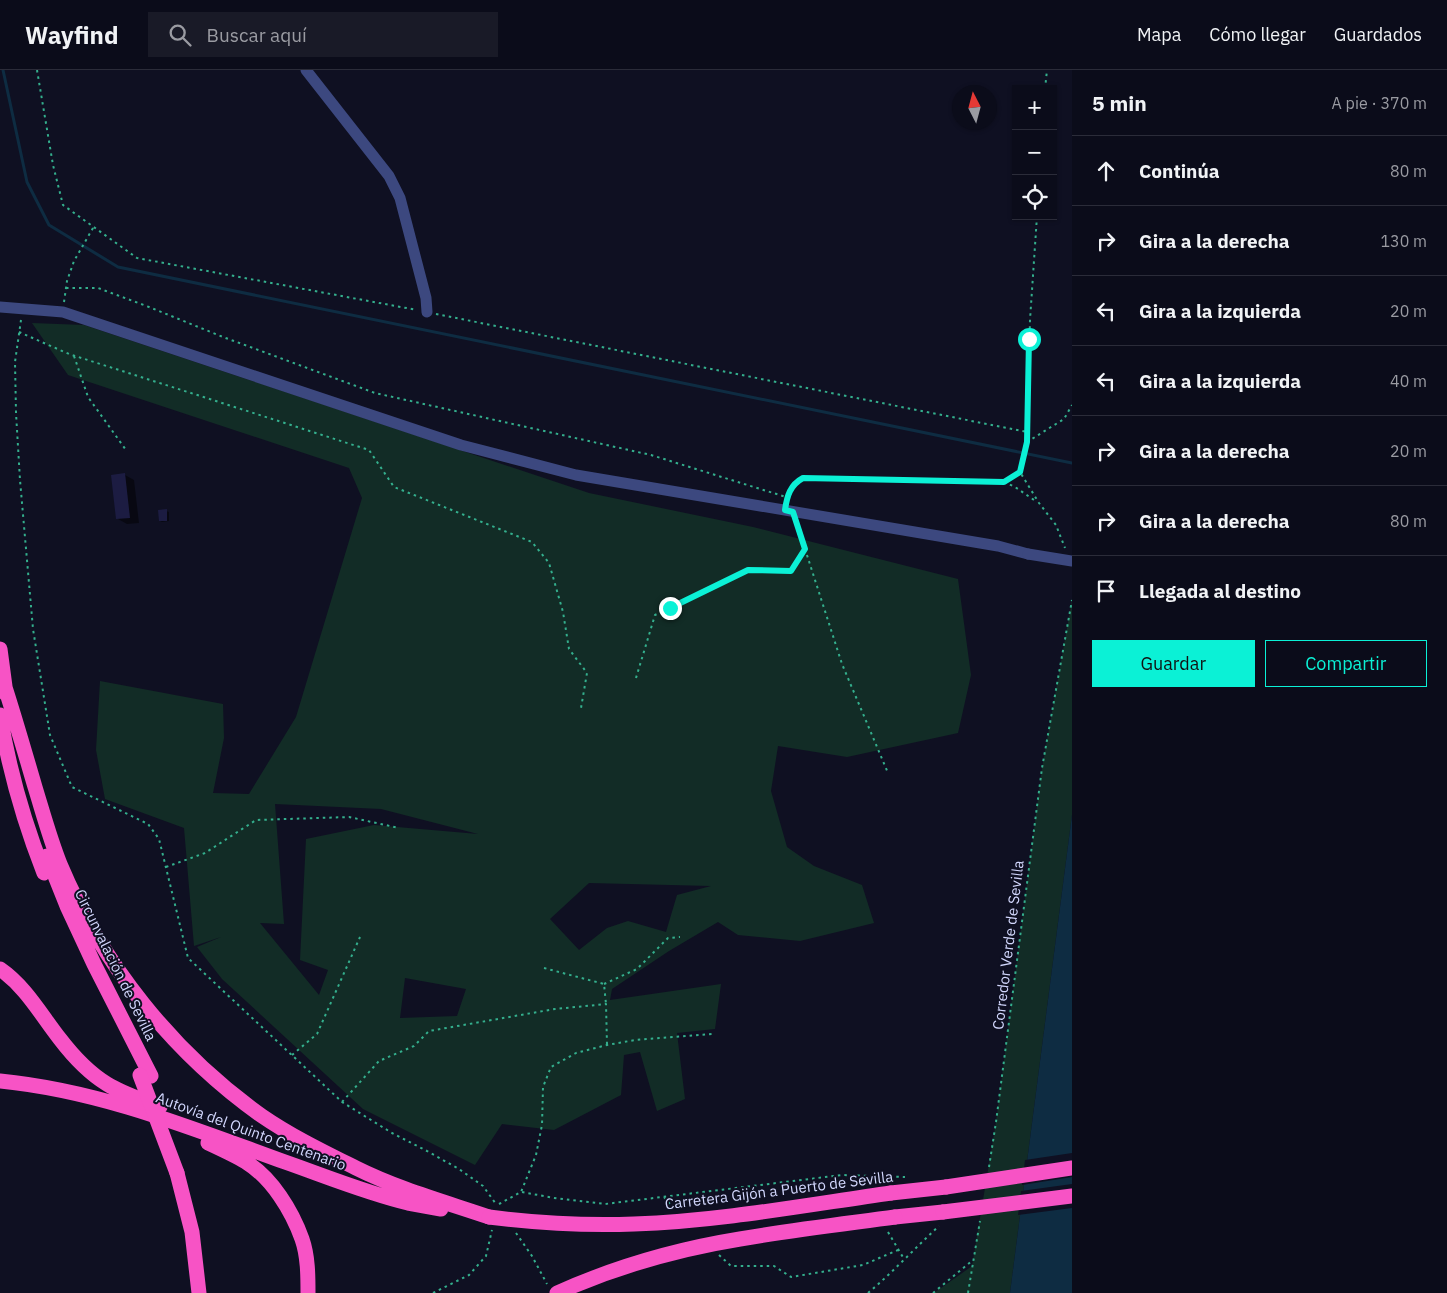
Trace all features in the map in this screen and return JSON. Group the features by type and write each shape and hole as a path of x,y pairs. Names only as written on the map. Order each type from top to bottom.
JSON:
{"highway":[{"name":"Circunvalación de Sevilla","path":"0,649 14,740 36,824 66,906 146,1076 199,1227 208,1293"},
{"path":"4,684 50,838 60,864 79,904 113,963 145,1008 213,1078 261,1115 292,1135 357,1169 491,1222"},
{"path":"0,716 19,802 61,917 146,1076"},
{"path":"0,969 17,983 72,1053 107,1084 187,1117 283,1161"},
{"name":"Autovía del Quinto Centenario","path":"0,1081 57,1088 98,1098 150,1113 350,1186 409,1203 491,1222"},
{"path":"0,1090 65,1098 142,1118 206,1142 248,1163 268,1181 286,1203 302,1240 306,1258 308,1293"},
{"name":"Carretera Gijón a Puerto de Sevilla","path":"491,1222 635,1224 737,1214 946,1187 1072,1168"},
{"path":"181,1173 192,1232 199,1293"},
{"path":"552,1289 650,1259 738,1239 895,1217 942,1217 1072,1196"}],"street":[{"path":"306,70 389,176 400,198 426,298 427,312"},
{"path":"0,307 22,309 63,308 461,445 576,475 998,546 1072,562"}],"path":[{"path":"37,70 53,165 63,205 136,258 427,312 1027,432"},
{"path":"1045,85 1047,70"},
{"path":"1004,482 1020,472 1027,442 1030,320 1037,220"},
{"path":"63,308 66,288 74,261 93,227"},
{"path":"66,288 98,288 223,337 375,393 651,455 786,497 796,482 803,478 1004,482 1039,503"},
{"path":"22,309 15,362 20,480 33,630 50,735 72,788 148,824 159,839 188,958 342,1102 392,1134 427,1150 459,1169 483,1186 497,1206 521,1192 536,1155 542,1125 543,1087 551,1067 576,1053 607,1045 634,1040 713,1034"},
{"path":"19,332 74,356 369,450 394,488 532,542 549,563 562,612 569,649 587,673 581,708"},
{"path":"74,356 88,397 126,450"},
{"path":"1027,442 1064,419 1072,405"},
{"path":"1020,472 1039,503 1056,525 1066,550"},
{"path":"793,512 842,664 888,773"},
{"path":"636,678 655,615 748,570 791,571 805,549"},
{"name":"Corredor Verde de Sevilla","path":"989,1168 1042,768 1072,600"},
{"path":"166,867 205,853 256,820 349,817 399,828"},
{"path":"292,1055 317,1034 360,937"},
{"path":"544,968 604,984 637,969 668,938 680,937"},
{"path":"604,984 607,1045"},
{"path":"342,1102 379,1061 414,1046 429,1031 555,1009 606,1004"},
{"path":"521,1192 605,1204 842,1175 896,1178"},
{"path":"664,1197 675,1211"},
{"path":"968,1293 981,1214"},
{"path":"868,1293 892,1273 942,1217"},
{"path":"433,1293 469,1275 486,1256 491,1222"},
{"path":"511,1226 552,1289"},
{"path":"718,1254 731,1266 774,1266 790,1277 863,1265 898,1250"},
{"path":"933,1293 973,1260"}],"green space":[{"path":"32,323 84,325 589,493 753,527 958,579 971,675 958,733 847,757 778,746 771,791 787,847 814,866 862,885 874,923 800,941 738,935 718,922 669,951 612,989 610,1000 721,984 715,1029 677,1033 685,1099 657,1111 640,1052 624,1055 621,1095 554,1130 502,1124 475,1165 363,1109 222,979 197,947 221,937 194,946 184,828 105,799 96,750 100,681 223,704 224,738 213,793 249,794 296,717 362,498 349,468 68,375","holes":["275,804 381,809 478,834 374,825 306,839 300,960 328,970 319,995 260,923 284,924","589,883 711,886 677,895 666,932 628,921 607,928 579,950 550,919","405,978 466,989 457,1016 400,1018"]},
{"path":"1072,600 1072,815 1010,1293 934,1293 972,1266 996,1122 1042,768"}],"water":[{"path":"1072,815 1072,1293 1010,1293"}],"pier":[{"path":"1072,1153 1072,1177 1022,1185 1025,1160"},
{"path":"1072,1184 1072,1208 1018,1215 1021,1191"}],"building":[{"path":"125,473 130,518 116,519 111,475"},
{"path":"167,509 167,521 159,521 158,510"}],"waterway":[{"path":"3,70 27,182 49,225 118,267 1072,463"}],"route":[{"path":"670,608 748,570 791,571 805,549 793,512 785,510 786,497 796,482 803,478 1004,482 1020,472 1027,442 1029,339"}]}
